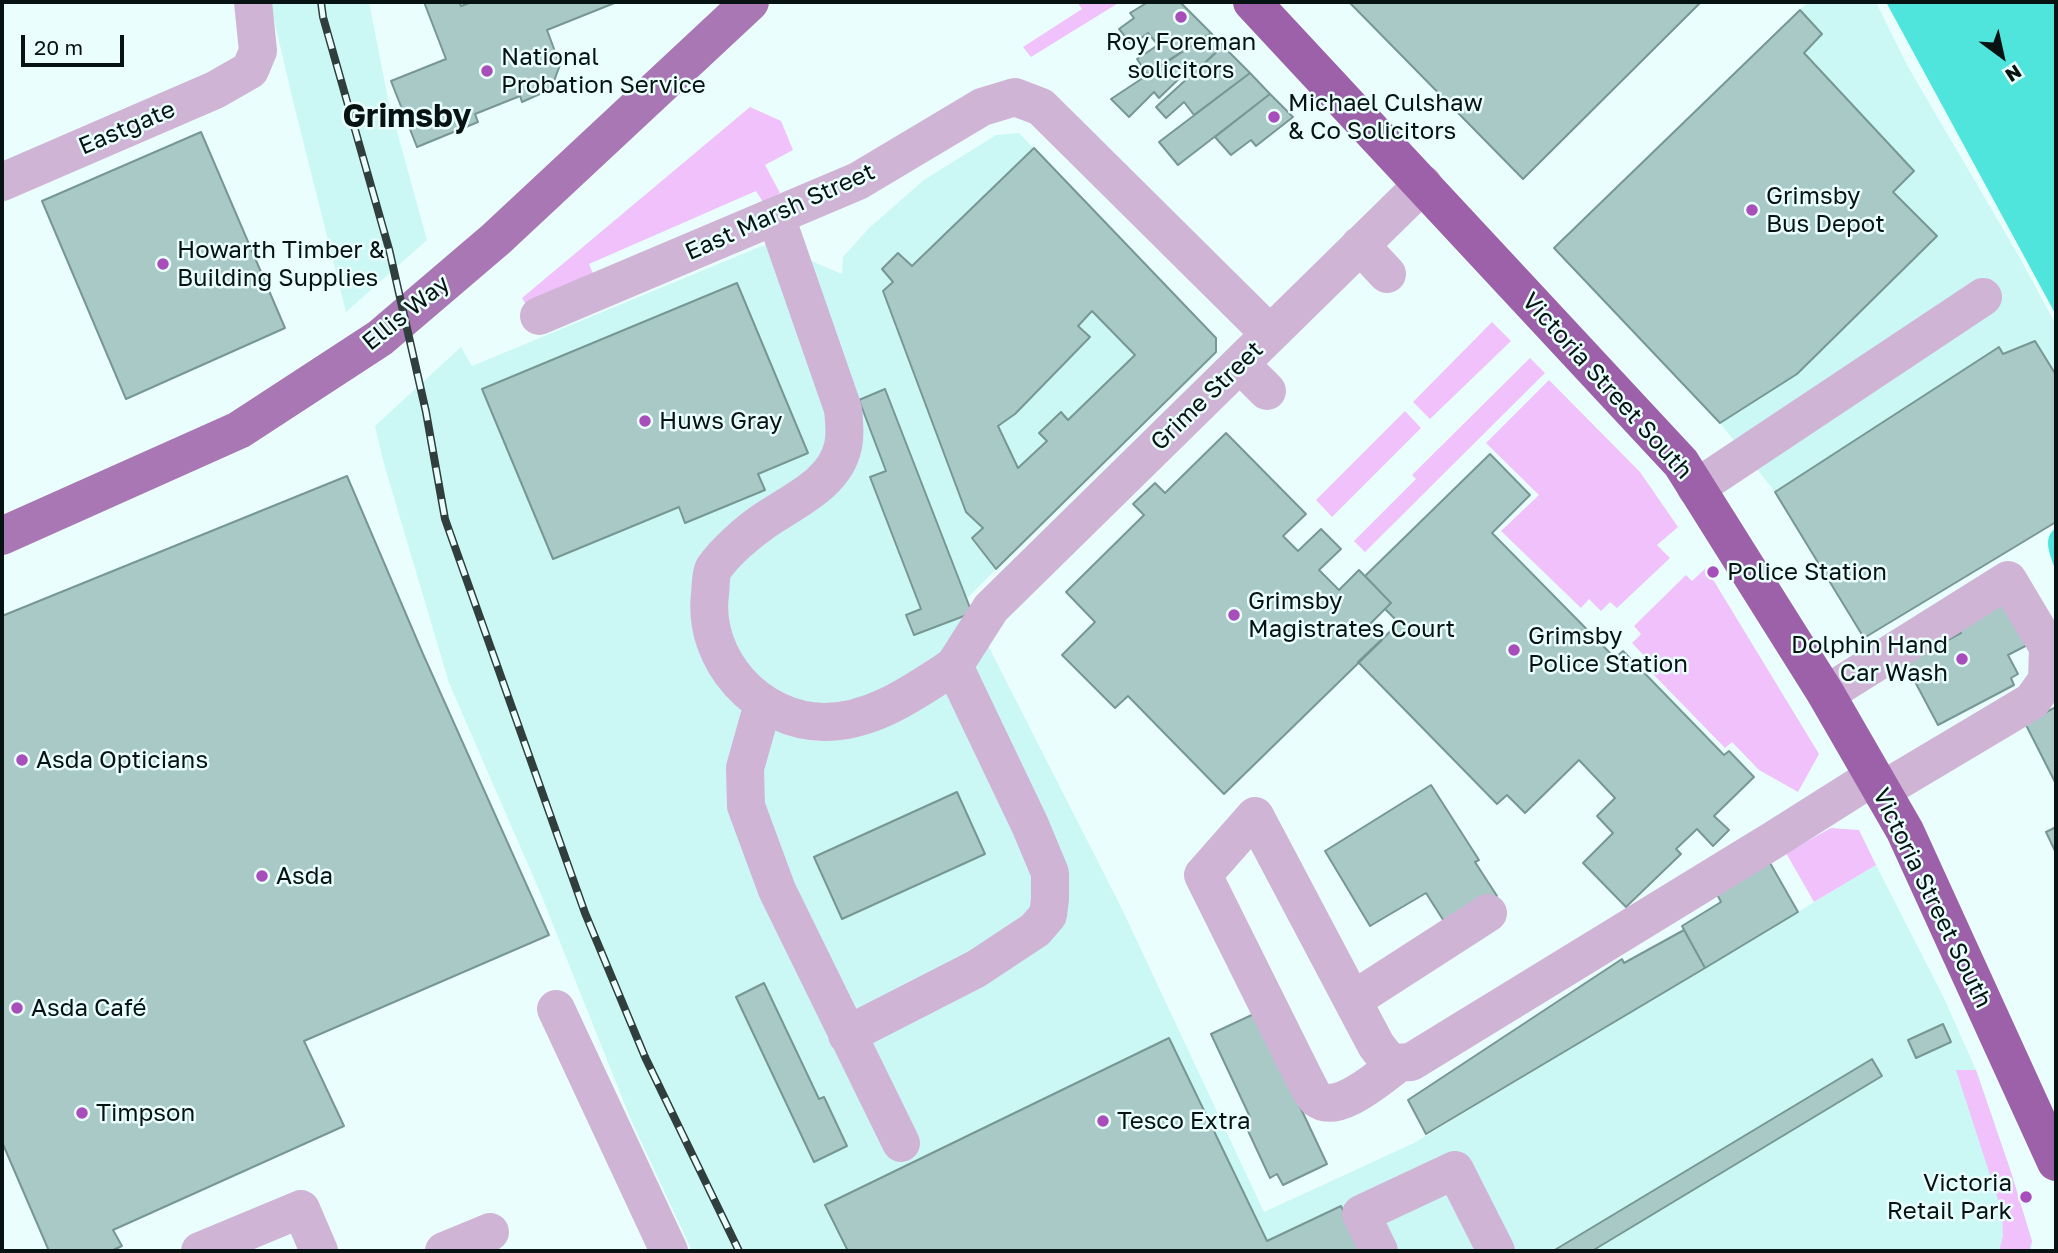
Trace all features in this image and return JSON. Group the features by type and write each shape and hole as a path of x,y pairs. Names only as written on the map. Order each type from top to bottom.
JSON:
{"highway":[{"name":"Victoria Street South","path":"1252,2 1682,463 1826,694 1905,831 2056,1159"}],"main road":[{"name":"Ellis Way","path":"2,536 239,430 380,338 496,239 732,8"}],"street":[{"name":"Eastgate","path":"2,181 215,90 250,70 258,51 253,2"},
{"name":"East Marsh Street","path":"539,316 858,181 982,107 1015,97 1041,107 1270,334"},
{"name":"Grime Street","path":"954,666 991,608 1423,184"},
{"path":"776,217 843,409 843,448 836,464 817,486 737,542 713,570 708,608 716,646 734,678 763,704 787,715 813,722 839,722 865,717 954,666 1050,873 1051,899 1048,915 1035,930 975,970 847,1035"},
{"path":"1360,245 1387,274"},
{"path":"1696,488 1983,297"},
{"path":"1240,364 1267,391"},
{"path":"1399,1063 1343,1100 1330,1104 1316,1098 1310,1089 1203,875 1255,816 1376,1045 1387,1060 1411,1062 1775,839 2032,701 2047,680 2048,647 2008,580 1826,694"},
{"path":"763,704 745,768 746,806 777,890 901,1143"},
{"path":"1353,1000 1489,913"},
{"path":"556,1009 669,1251"},
{"path":"1379,1251 1361,1214 1455,1170 1496,1251"},
{"path":"200,1251 302,1209 319,1251"},
{"path":"444,1251 490,1232"}],"shaded area":[{"path":"270,2 369,2 388,99 427,240 346,312 292,97"},
{"path":"1077,2 1120,2 1031,57 1023,47 1082,9"},
{"path":"1808,2 1876,2 1907,65 2056,325 2056,522 1864,638 1772,488 1720,423 1554,248"},
{"path":"750,107 781,121 793,150 765,165 780,193 763,202 756,191 589,264 594,276 527,306 522,298"},
{"path":"1019,133 1216,338 1216,352 966,599 1122,909 1264,1212 1414,1143 1876,865 1943,996 1976,1070 2032,1241 2031,1251 692,1251 631,1120 540,892 449,683 375,426 461,347 472,366 769,243 842,274 843,257 869,228 924,180 996,135"},
{"path":"1492,322 1511,341 1430,419 1413,402"},
{"path":"1530,358 1545,373 1365,552 1354,541 1416,479 1412,475"},
{"path":"1549,380 1640,472 1678,527 1657,545 1670,558 1617,608 1610,602 1601,611 1589,599 1581,608 1501,531 1539,495 1486,443"},
{"path":"1405,411 1421,428 1332,517 1316,500"},
{"path":"1706,568 1819,754 1798,792 1759,770 1732,742 1725,748 1651,672 1655,667 1632,643 1641,634 1634,626 1686,575 1692,581"},
{"path":"1831,828 1859,830 1876,865 1814,902 1786,853"},
{"path":"1956,1070 1976,1070 2032,1241 2029,1251 1999,1251 2003,1236 2002,1212"}],"water":[{"path":"1886,2 2056,2 2056,315"},
{"path":"2056,528 2056,571 2048,542 2051,532"}],"building":[{"name":"National Probation Service","path":"424,2 459,2 461,6 472,2 617,2 547,30 560,65 551,89 522,102 520,96 475,114 478,122 417,147 391,81 446,59"},
{"path":"1148,2 1180,2 1211,33 1147,74 1137,59 1158,45 1148,33 1132,45 1119,29 1134,18 1130,13"},
{"path":"1349,2 1701,2 1523,179"},
{"name":"Grimsby Bus Depot","path":"1800,10 1822,34 1804,53 1914,171 1893,192 1937,236 1797,374 1720,423 1554,248"},
{"path":"1211,33 1223,46 1190,77 1186,72 1159,98 1154,92 1129,117 1111,99"},
{"path":"1223,46 1250,73 1194,115 1184,102 1166,118 1156,107"},
{"path":"1250,73 1270,94 1178,165 1159,142"},
{"path":"1270,94 1293,117 1256,146 1251,140 1231,155 1215,137"},
{"name":"Howarth Timber & Building Supplies","path":"201,132 285,328 126,399 42,201"},
{"path":"1034,148 1216,338 1216,352 996,569 972,538 983,528 966,512 883,291 893,282 882,269 898,253 912,266","holes":["1092,311 1135,355 1068,420 1061,412 1039,433 1047,441 1018,468 998,426 1015,414 1090,337 1078,326"]},
{"name":"Huws Gray","path":"737,283 808,453 758,474 765,490 685,523 679,507 553,559 482,389"},
{"path":"2035,341 2056,375 2056,522 1864,638 1775,492 1999,347 2003,354"},
{"path":"885,389 972,613 914,635 906,615 921,609 870,477 886,471 859,400"},
{"name":"Grimsby Magistrates Court","path":"1226,433 1306,514 1283,536 1298,551 1321,529 1341,549 1319,570 1339,590 1359,570 1391,603 1368,626 1382,640 1224,794 1128,696 1115,708 1062,655 1095,622 1066,592 1144,515 1133,504 1155,483 1165,493"},
{"name":"Grimsby Police Station","path":"1490,454 1530,495 1492,533 1615,658 1623,651 1724,755 1729,751 1754,777 1714,816 1729,830 1713,846 1697,829 1676,849 1681,854 1626,907 1583,863 1613,833 1597,816 1615,798 1579,760 1525,813 1507,795 1497,804 1358,662 1399,623 1385,609 1391,603 1365,576"},
{"name":"Asda","path":"347,476 423,654 549,935 304,1041 344,1126 113,1230 122,1246 111,1251 49,1251 2,1142 2,616"},
{"name":"Dolphin Hand Car Wash","path":"2014,598 2037,640 2008,655 2018,674 2011,678 2014,685 1938,725 1905,663 1961,633 1958,628"},
{"path":"2056,707 2056,784 2025,723"},
{"path":"1431,785 1479,860 1475,862 1497,896 1447,926 1426,893 1370,926 1325,851"},
{"path":"957,792 985,854 842,919 814,857"},
{"path":"2056,827 2056,853 2046,832"},
{"path":"1770,863 1798,912 1705,968 1682,926 1721,902 1717,894"},
{"path":"1684,930 1705,968 1426,1134 1408,1100 1622,959 1624,963"},
{"path":"764,983 819,1099 824,1097 847,1146 814,1162 736,997"},
{"path":"1256,1013 1327,1164 1283,1185 1277,1174 1270,1178 1243,1120 1250,1117 1211,1034"},
{"path":"1943,1024 1951,1042 1916,1058 1908,1040"},
{"name":"Tesco Extra","path":"1169,1038 1267,1241 1341,1206 1363,1251 848,1251 825,1205"},
{"path":"1872,1059 1882,1076 1592,1251 1553,1251"}],"railway":[{"path":"321,2 389,249 426,412 445,519 585,913 645,1057 739,1251"}],"place":[{"name":"Roy Foreman solicitors","path":"1181,17"},
{"name":"National Probation Service","path":"487,71"},
{"name":"Michael Culshaw & Co Solicitors","path":"1274,117"},
{"name":"Grimsby Bus Depot","path":"1752,210"},
{"name":"Howarth Timber & Building Supplies","path":"163,264"},
{"name":"Huws Gray","path":"645,421"},
{"name":"Police Station","path":"1713,572"},
{"name":"Grimsby Magistrates Court","path":"1234,615"},
{"name":"Grimsby Police Station","path":"1514,650"},
{"name":"Dolphin Hand Car Wash","path":"1962,659"},
{"name":"Asda Opticians","path":"22,760"},
{"name":"Asda","path":"262,876"},
{"name":"Asda Café","path":"17,1008"},
{"name":"Timpson","path":"82,1113"},
{"name":"Tesco Extra","path":"1103,1121"},
{"name":"Victoria Retail Park","path":"2026,1197"}],"district":[{"name":"Grimsby","path":"407,117"}]}
